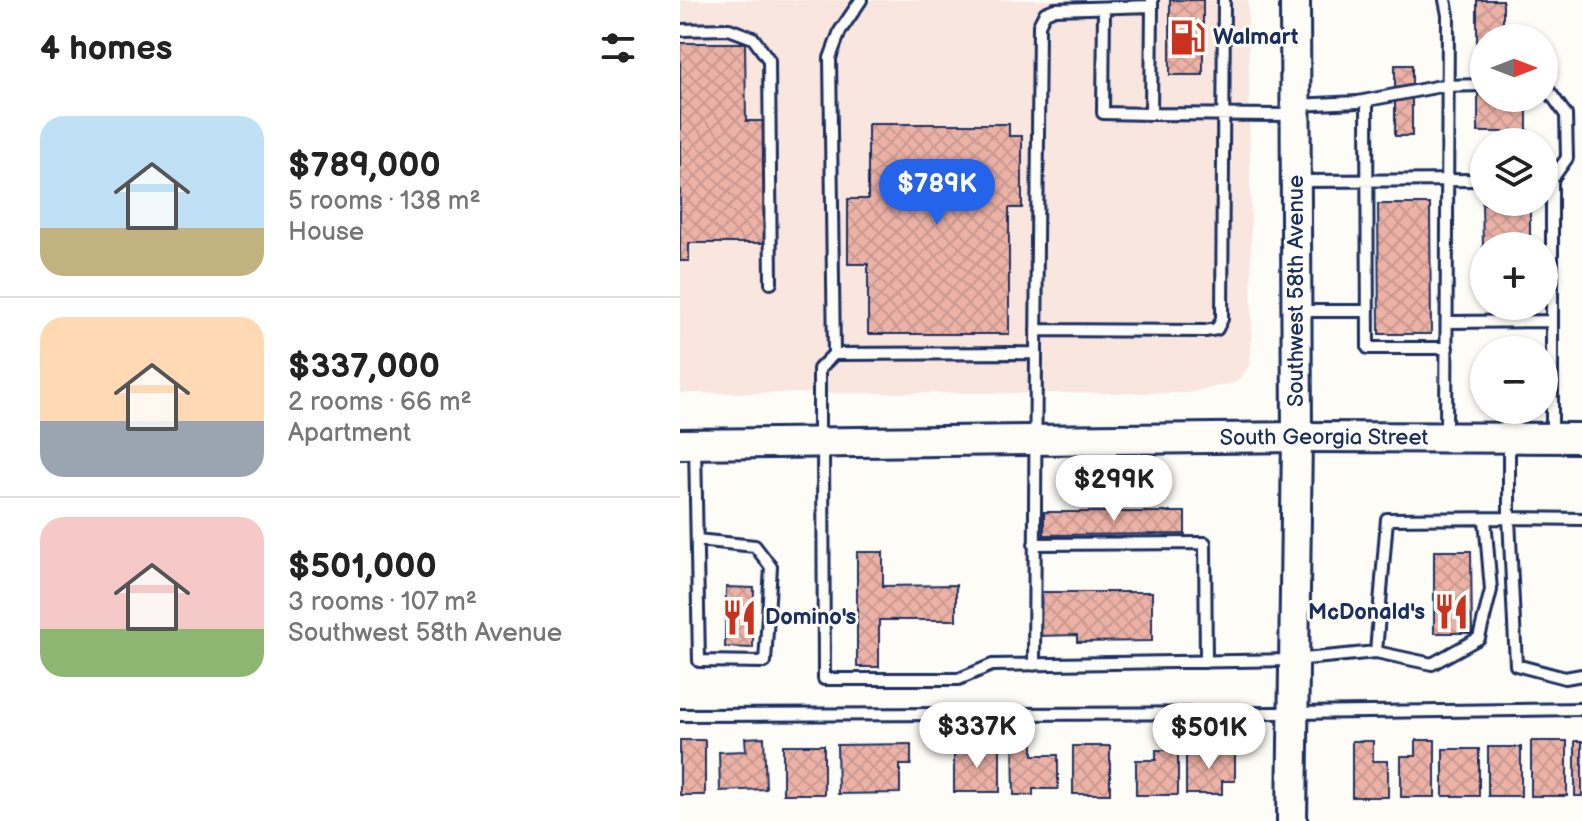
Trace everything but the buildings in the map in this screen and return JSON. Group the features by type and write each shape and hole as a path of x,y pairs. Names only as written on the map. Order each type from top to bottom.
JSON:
{"main road":[{"name":"Southwest 58th Avenue","path":"1292,821 1297,437 1295,0"},
{"name":"South Georgia Street","path":"687,444 1297,437 1582,438"}],"lane":[{"path":"834,354 830,58 840,31 861,0"},
{"path":"1036,330 1217,329 1222,319 1224,0"},
{"path":"1445,0 1446,437"},
{"path":"1034,665 1039,25 1045,13 1055,9 1152,3 1151,114"},
{"path":"1104,8 1103,113 1224,115 1296,110 1367,101 1447,85 1470,85"},
{"path":"680,30 729,29 753,38 769,60 771,283"},
{"path":"1367,101 1368,348 1447,348"},
{"path":"1558,104 1566,115 1567,158 1558,168"},
{"path":"1296,181 1470,180"},
{"path":"1549,216 1552,438"},
{"path":"1296,311 1368,311"},
{"path":"1447,322 1552,321"},
{"path":"1036,353 834,354 819,369 824,679 959,679 992,665 1294,660 1376,652 1432,664 1479,638 1491,590 1485,519"},
{"path":"1509,438 1509,518 1516,665 1565,678 1582,675"},
{"path":"687,444 697,540 699,661 765,662 771,567 755,546 697,540"},
{"path":"1376,652 1387,519 1582,519"},
{"path":"1034,544 1205,543 1206,662"},
{"path":"680,715 1582,709"}],"shaded area":[{"path":"680,0 1248,0 1250,365 1237,382 1187,393 680,393"}],"place":[{"name":"Walmart","path":"1187,37"},
{"name":"McDonald's","path":"1451,612"},
{"name":"Domino's","path":"739,617"}]}
